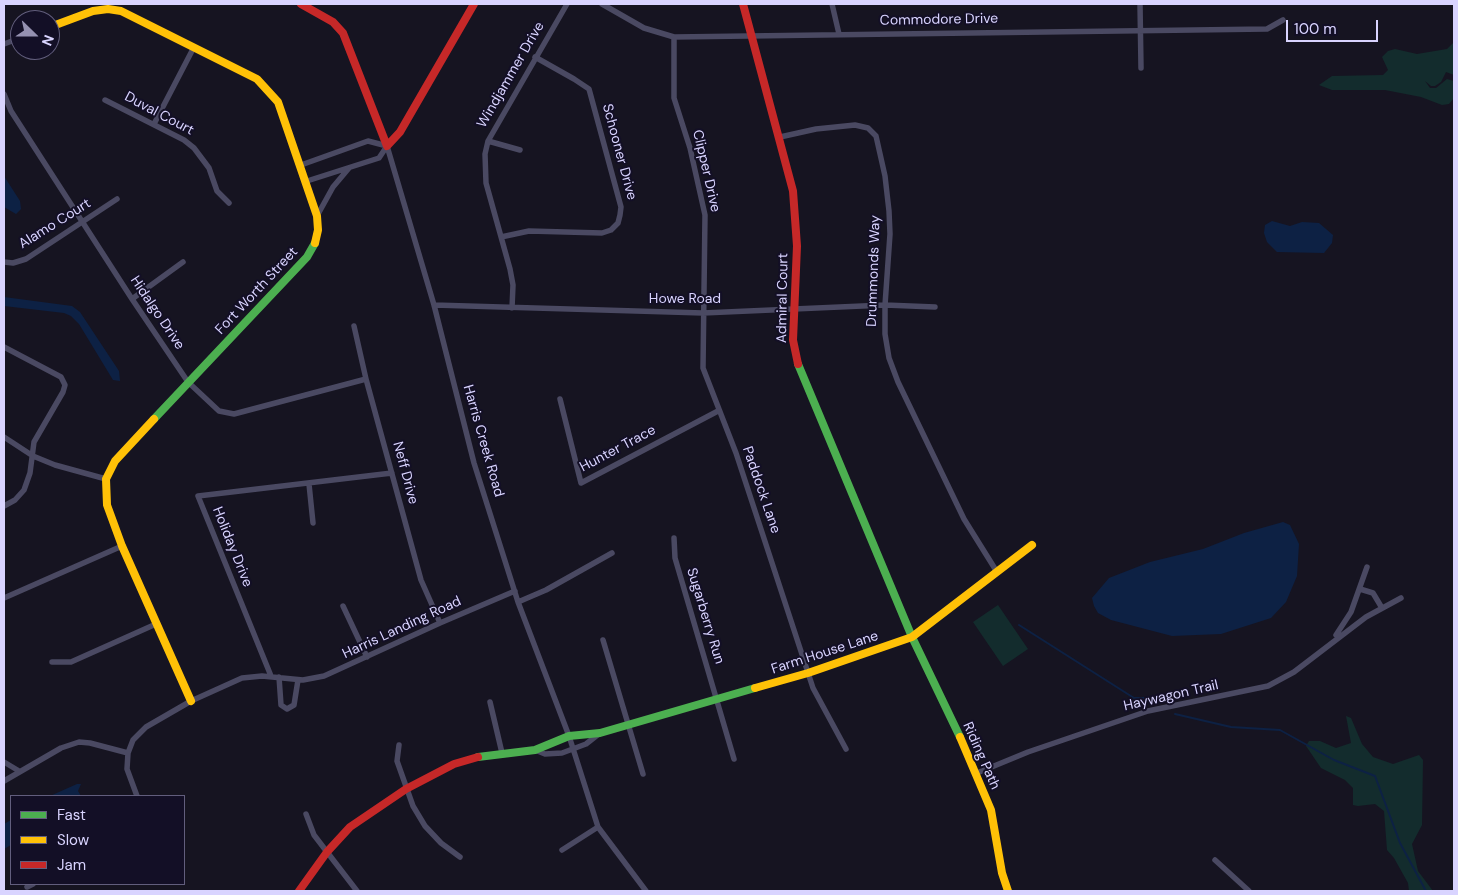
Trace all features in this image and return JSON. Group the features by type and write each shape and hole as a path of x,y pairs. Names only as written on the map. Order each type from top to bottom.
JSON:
{"street":[{"name":"Harris Creek Road","path":"301,4 333,22 343,33 387,146 434,305 474,462 518,602 569,736 598,827 646,891"},
{"path":"307,181 379,158 400,132 474,4"},
{"name":"Windjammer Drive","path":"512,308 513,285 486,183 484,168 488,141 567,4"},
{"name":"Commodore Drive","path":"602,4 644,28 674,37 1267,29 1282,20"},
{"name":"Admiral Court","path":"743,4 790,174 796,208 797,246 793,340 800,369 912,637"},
{"path":"832,4 839,34"},
{"path":"1140,4 1141,68"},
{"name":"Fort Worth Street","path":"60,23 93,11 108,9 121,12 256,79 274,94 307,181 317,216 318,230 315,243 307,257 115,461 106,479"},
{"name":"Clipper Drive","path":"674,37 674,98 690,148 705,215 703,313"},
{"path":"154,124 194,47"},
{"name":"Schooner Drive","path":"501,237 529,231 602,233 611,230 618,223 620,215 621,207 589,89 535,57"},
{"name":"Hidalgo Drive","path":"4,94 11,111 82,223 188,382 219,411 234,414 366,378"},
{"name":"Duval Court","path":"105,100 184,140 198,152 209,168 217,190 229,203"},
{"name":"Drummonds Way","path":"780,137 850,125 865,126 873,132 880,152 889,212 890,234 885,305 886,342 898,382 964,519 997,572"},
{"path":"301,165 368,141 387,146"},
{"path":"488,141 520,150"},
{"path":"317,216 333,187 349,167"},
{"name":"Alamo Court","path":"4,262 13,263 26,259 117,198"},
{"path":"132,299 183,262"},
{"name":"Howe Road","path":"434,305 703,313 885,305 935,307"},
{"name":"Paddock Lane","path":"703,313 703,368 736,453 808,673 846,749"},
{"name":"Neff Drive","path":"354,326 366,378 421,580 440,623"},
{"path":"4,347 61,378 64,385 63,392 34,442 30,473 24,490 15,500 4,506"},
{"name":"Hunter Trace","path":"560,398 581,483 718,410"},
{"path":"4,437 33,456 85,475 106,479 108,505 122,546 191,702"},
{"name":"Holiday Drive","path":"272,676 198,496 392,473"},
{"path":"309,484 313,523"},
{"name":"Sugarberry Run","path":"674,538 675,558 734,759"},
{"name":"Farm House Lane","path":"299,891 327,852 350,827 406,789 454,764 502,753 535,750 569,736 600,733 808,673 912,637 1032,545"},
{"path":"4,598 122,546"},
{"path":"518,602 546,590 612,553"},
{"name":"Haywagon Trail","path":"1333,640 1351,612 1368,567"},
{"path":"1360,589 1370,591 1375,595 1382,608"},
{"name":"Harris Landing Road","path":"128,753 134,740 146,727 191,702 242,678 272,676 298,680 324,676 515,591"},
{"name":"Haywagon Trail","path":"977,773 1028,752 1148,711 1268,686 1294,672 1333,640 1401,598"},
{"path":"343,606 367,657"},
{"path":"52,662 71,662 156,624"},
{"name":"Riding Path","path":"912,637 977,773 991,810 1002,873 1008,891"},
{"path":"603,640 643,774"},
{"path":"279,677 281,705 287,709 294,704 298,680"},
{"path":"490,702 502,753"},
{"name":"Farm House Lane","path":"535,750 545,754 573,749 586,744 600,733"},
{"path":"4,780 61,748 79,742 90,743 128,753 127,769 137,795"},
{"path":"399,744 397,761 412,806 425,826 440,843 460,857"},
{"path":"4,762 19,771"},
{"path":"306,814 309,827 357,891"},
{"path":"562,850 598,827"},
{"path":"1215,860 1249,891"}],"green space":[{"path":"1454,42 1454,75 1446,72 1441,82 1435,86 1431,86 1425,81 1430,88 1436,88 1447,79 1454,81 1454,98 1449,104 1442,105 1421,97 1385,90 1332,90 1319,85 1332,76 1383,75 1388,70 1382,57 1388,51 1395,49 1417,54 1447,49"},
{"path":"998,605 1028,649 1003,666 973,622"},
{"path":"1346,716 1351,718 1362,744 1373,757 1393,764 1419,755 1423,760 1422,825 1412,844 1418,871 1433,891 1409,891 1408,883 1394,858 1387,850 1384,811 1375,804 1353,805 1353,788 1345,780 1321,768 1306,746 1309,741 1320,741 1336,748 1351,743"}],"water":[{"path":"4,176 20,201 21,209 16,214 4,207"},
{"path":"1272,221 1290,226 1302,222 1319,223 1333,235 1332,243 1324,253 1277,252 1267,242 1264,233 1265,225"},
{"path":"4,297 72,306 80,312 119,371 120,381 113,380 79,324 71,316 64,313 4,306"},
{"path":"1283,522 1290,525 1299,544 1297,576 1286,602 1271,618 1221,634 1172,636 1111,620 1098,613 1094,606 1092,598 1109,578 1150,562 1203,549 1244,533"},
{"path":"81,784 78,791 80,795 52,795"},
{"path":"10,821 10,846 4,849 4,824"}],"waterway":[{"path":"1019,625 1134,698 1151,698"},
{"path":"1175,714 1231,727 1280,730 1334,760 1375,776 1400,843 1426,891"}],"traffic: fast":[{"path":"154,419 307,257 315,243"},
{"path":"798,364 912,637 960,737"},
{"path":"478,757 535,750 569,736 600,733 755,688"}],"traffic: slow":[{"path":"60,23 93,11 108,9 121,11 257,79 278,102 317,216 318,230 315,243"},
{"path":"154,419 115,461 106,479 107,505 122,546 191,701"},
{"path":"755,688 808,673 912,637 1032,545"},
{"path":"960,737 991,810 1002,873 1008,891"}],"traffic: jam":[{"path":"301,4 333,22 343,33 387,146 400,132 474,4"},
{"path":"743,4 793,191 797,246 793,340 798,364"},
{"path":"299,891 327,852 350,827 406,789 454,764 478,757"}]}
